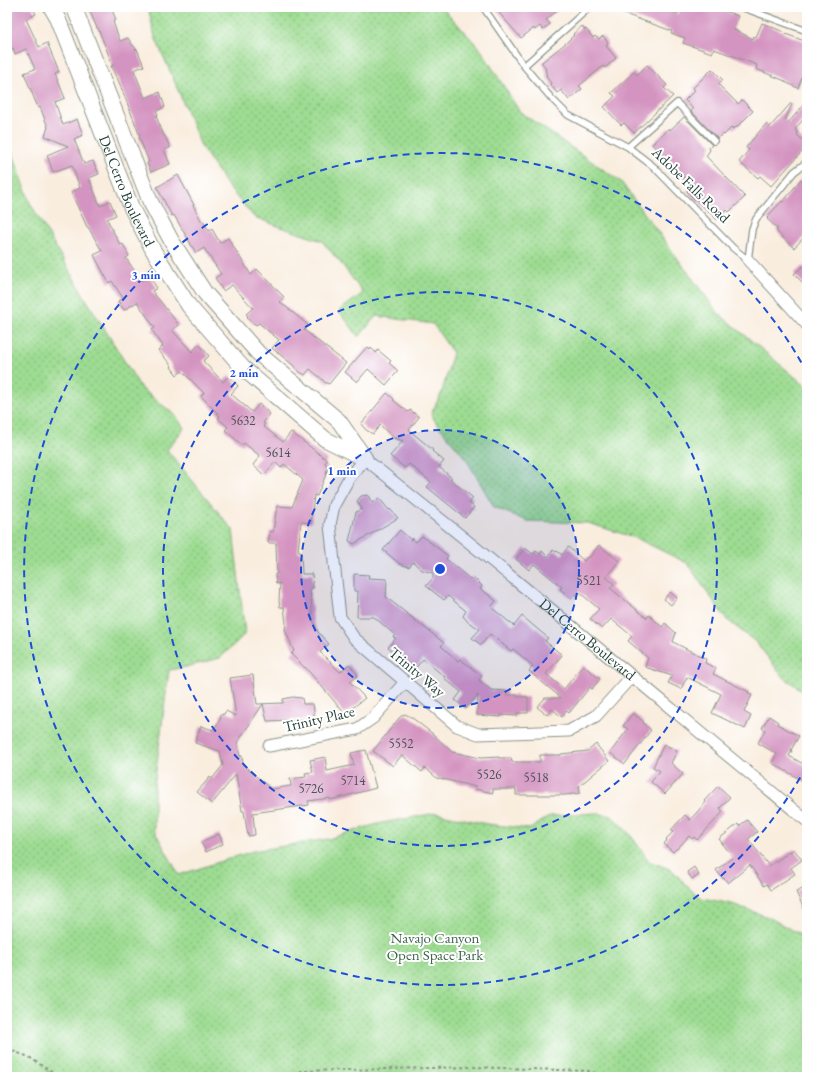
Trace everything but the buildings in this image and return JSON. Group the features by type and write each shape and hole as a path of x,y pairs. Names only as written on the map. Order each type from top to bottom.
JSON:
{"street":[{"name":"Del Cerro Boulevard","path":"52,7 132,210 153,250 189,306 243,368 325,439 365,459 428,508 807,821"},
{"name":"Del Cerro Boulevard","path":"74,7 150,201 171,240 205,293 258,353 339,421 365,459"},
{"name":"Adobe Falls Road","path":"748,260 807,325"},
{"name":"Trinity Way","path":"365,459 349,478 334,505 330,526 340,617 354,638 458,726 478,734 569,731 596,716 632,676"},
{"name":"Trinity Place","path":"269,746 357,728 373,718 405,682"}],"lane":[{"name":"Adobe Falls Road","path":"483,7 524,66 552,99 568,114 628,148 654,167 733,248 748,260"},
{"path":"524,66 590,7"},
{"path":"741,7 807,31"},
{"path":"628,148 677,103 714,141"},
{"path":"748,260 752,229 756,219 794,172 807,162"}],"path":[{"path":"7,1050 29,1057 59,1077"},
{"path":"296,1077 301,1071 472,1066 588,1071 610,1077"},
{"path":"41,1077 49,1070"}],"green space":[{"path":"148,7 442,7 481,50 520,112 621,182 718,313 807,387 807,694 782,676 757,643 726,619 687,563 636,538 588,523 527,521 494,507 465,457 437,424 431,414 442,392 453,353 433,324 376,316 359,337 339,311 363,293 344,267 322,241 254,217 229,188 201,146 155,37"},
{"name":"Navajo Canyon Open Space Park","path":"7,136 30,203 86,299 141,388 175,415 184,428 167,450 233,530 245,634 220,658 169,670 154,786 154,830 179,875 253,851 328,839 377,824 436,813 487,824 530,829 550,816 595,813 612,816 629,833 649,861 672,870 691,890 702,898 732,904 768,917 807,938 807,1077 7,1077"}]}
